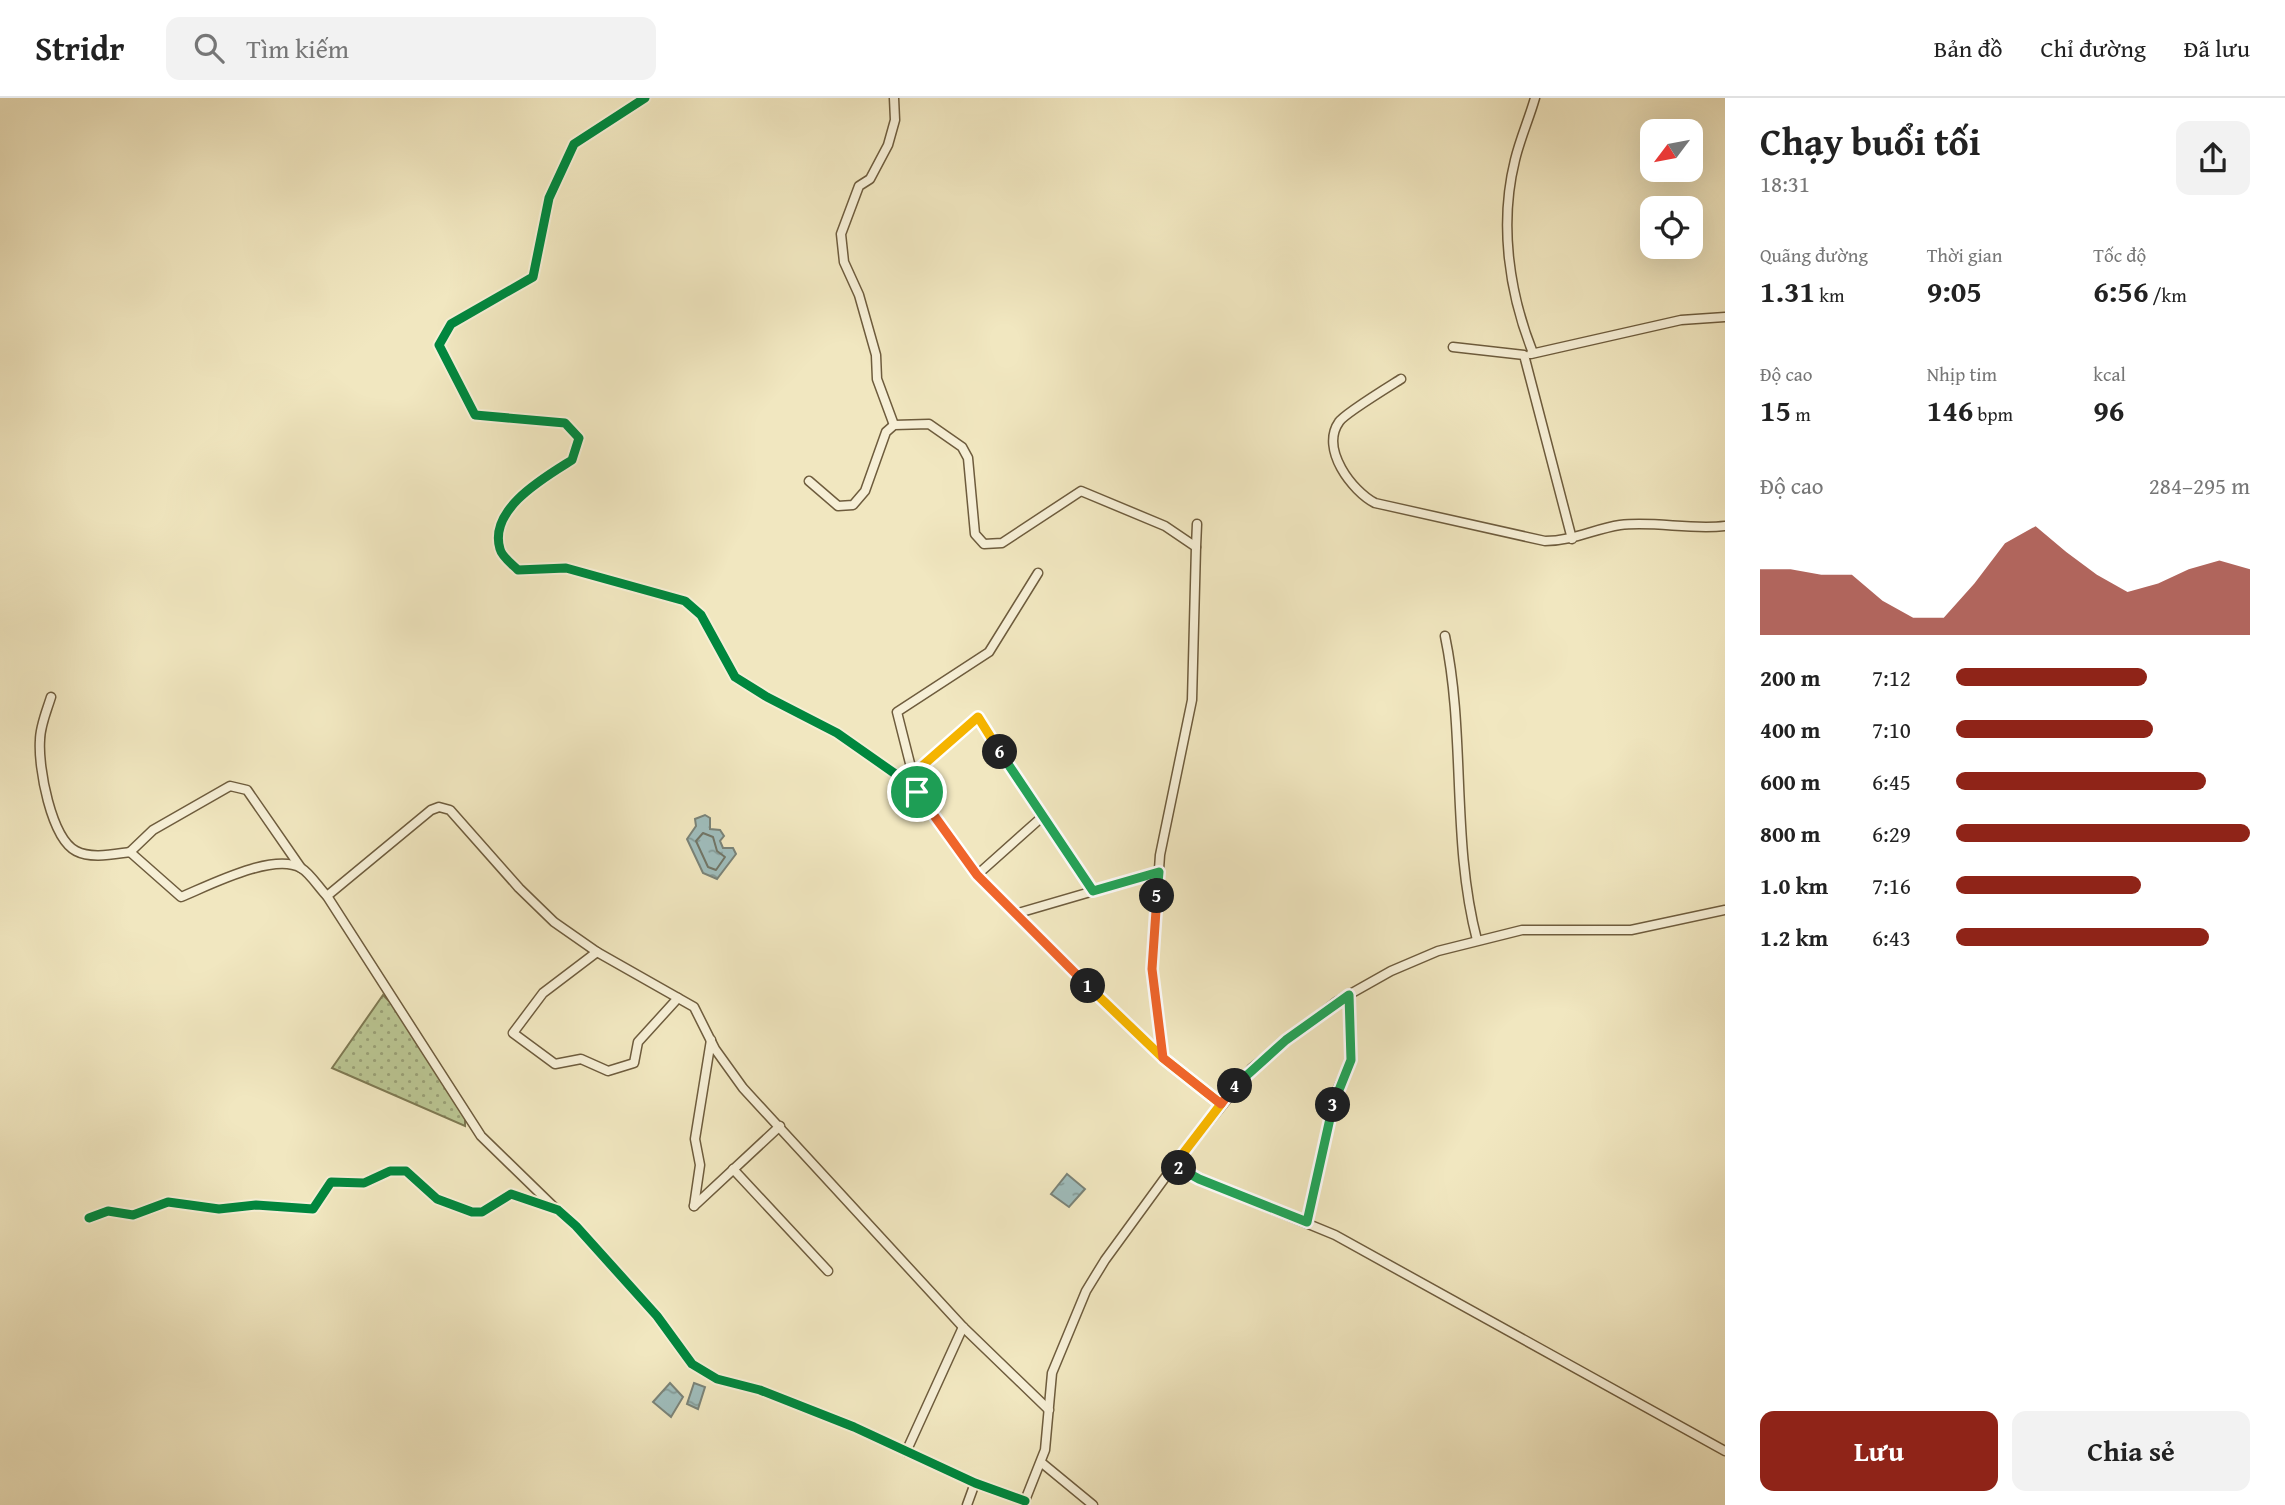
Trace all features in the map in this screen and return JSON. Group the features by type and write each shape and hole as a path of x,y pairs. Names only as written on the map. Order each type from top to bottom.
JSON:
{"street":[{"path":"645,98 574,144 549,198 533,276 451,324 439,345 475,415 565,423 579,438 572,460 527,489 513,504 498,536 500,552 518,570 566,568 685,601 701,615 736,677 767,697 837,733 917,792 977,875 1163,1058 1221,1104"},
{"path":"894,98 895,120 888,145 870,179 859,186 841,234 845,262 859,295 876,355 877,379 894,425"},
{"path":"1535,98 1515,160 1510,190 1508,260 1572,539"},
{"path":"1452,347 1529,354 1681,320 1725,317"},
{"path":"1401,379 1350,411 1336,427 1335,444 1340,465 1361,494 1383,506 1533,540 1572,539 1619,525 1698,529 1725,526"},
{"path":"809,481 838,506 853,505 865,491 886,432 894,425 929,424 962,447 968,458 975,534 984,544 1002,543 1081,491 1165,526 1196,547"},
{"path":"1163,1058 1152,969 1159,872 1192,700 1197,524"},
{"path":"917,792 897,712 989,652 1038,573"},
{"path":"1445,636 1455,688 1466,894 1477,940"},
{"path":"51,697 40,739 52,819 74,851 90,855 130,852 153,830 230,786 247,790 301,868 327,896 481,1136 576,1226 657,1316 692,1364 717,1379 760,1390 1024,1503 1042,1463 1055,1364 1086,1291 1105,1260 1175,1164 1252,1068 1314,1017 1349,995 1416,960 1477,940 1541,928 1630,930 1725,910"},
{"path":"913,774 978,717 1093,891"},
{"path":"327,896 431,810 444,807 544,913 597,952 694,1007 726,1067 743,1088 963,1327 1049,1410"},
{"path":"977,875 1042,817"},
{"path":"130,852 181,897 252,869 284,864 301,868"},
{"path":"1015,914 1159,872"},
{"path":"597,952 543,993 513,1033 555,1064 581,1059 607,1071 634,1063 638,1042 678,998"},
{"path":"1307,1222 1335,1095 1351,1060 1349,995"},
{"path":"711,1039 695,1139 700,1165 694,1206 780,1126"},
{"path":"1175,1164 1199,1179 1307,1222 1725,1451"},
{"path":"733,1169 828,1270"},
{"path":"89,1218 108,1211 133,1215 168,1202 219,1209 256,1205 313,1209 331,1182 364,1183 390,1171 405,1171 437,1199 472,1212 482,1212 512,1194 558,1210"},
{"path":"906,1452 963,1327"},
{"path":"1042,1463 1093,1505"},
{"path":"967,1505 975,1483"}],"green space":[{"path":"383,995 400,1012 465,1117 465,1126 332,1068"}],"water":[{"path":"705,815 710,818 710,829 720,830 724,836 720,841 723,848 733,848 736,854 717,879 703,873 687,839 696,826 695,819"},
{"path":"1067,1174 1085,1189 1069,1207 1051,1194"},
{"path":"670,1383 683,1397 671,1417 653,1402"},
{"path":"694,1383 705,1387 698,1409 687,1404"}],"cycle path":[{"path":"645,98 574,144 549,198 533,277 451,324 439,345 475,415 565,423 579,438 572,460 534,485 510,508 502,521 499,534 501,552 518,570 566,568 685,601 701,615 735,677 767,697 837,733 904,780 917,792 977,875 1015,914 1153,1049 1221,1104"},
{"path":"89,1218 108,1211 133,1215 168,1202 219,1209 256,1205 313,1209 331,1182 364,1183 390,1171 406,1171 437,1199 472,1212 482,1212 511,1194 558,1210 576,1226 657,1316 692,1364 717,1379 760,1390 854,1427 975,1483 1025,1501"}],"route":[{"path":"917,792 913,774 978,717 1093,891 1159,872 1152,969 1163,1058 1210,1098 1221,1104 1252,1068 1314,1017 1349,995 1351,1060 1335,1095 1307,1222 1189,1175 1175,1164 1221,1104 1210,1098 1163,1058 1153,1049 977,875 917,792"}]}
